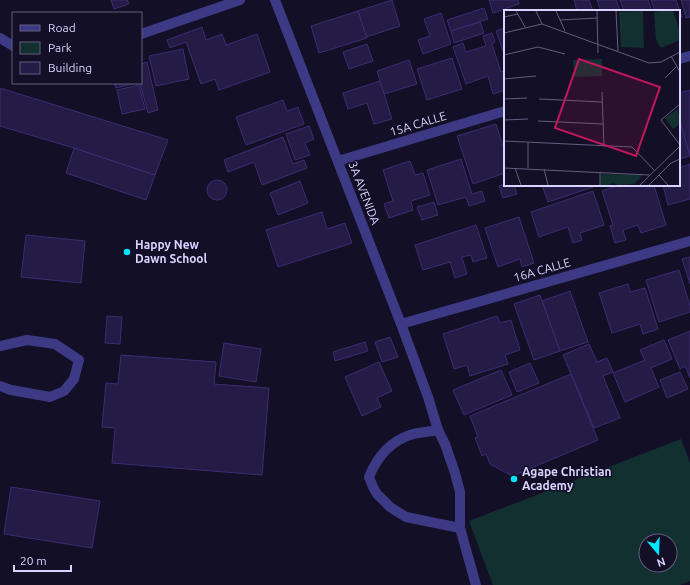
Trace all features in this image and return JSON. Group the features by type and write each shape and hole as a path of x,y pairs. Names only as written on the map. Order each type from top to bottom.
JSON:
{"street":[{"path":"142,34 240,0"},
{"name":"3A AVENIDA","path":"275,0 401,324 428,397 438,430 445,444 455,473 460,492 460,528 476,585"},
{"path":"0,38 12,45"},
{"path":"680,59 690,56"},
{"name":"15A CALLE","path":"338,161 504,111"},
{"name":"16A CALLE","path":"401,324 690,240"},
{"path":"0,346 27,340 55,344 79,360 74,379 64,391 50,397 11,390 0,386"},
{"path":"438,430 410,435 389,446 375,463 369,477 377,494 390,507 406,517 460,528"}],"green space":[{"path":"681,439 690,463 690,581 680,585 493,585 469,521"}],"building":[{"path":"111,0 127,0 129,4 114,9"},
{"path":"392,0 400,26 366,37 358,11"},
{"path":"489,0 518,0 519,4 493,13"},
{"path":"574,0 589,0 593,10 577,10"},
{"path":"597,0 616,0 620,10 601,10"},
{"path":"620,0 648,0 652,10 624,10"},
{"path":"651,0 676,0 680,10 655,10"},
{"path":"681,0 690,0 690,17 686,18"},
{"path":"484,8 488,19 451,31 447,20"},
{"path":"358,11 367,38 319,53 311,26"},
{"path":"441,13 451,44 423,54 418,40 430,36 424,19"},
{"path":"480,22 484,33 454,43 451,31"},
{"path":"202,27 206,40 222,34 226,45 257,34 270,72 219,90 215,79 201,84 186,42 170,48 167,40"},
{"path":"504,28 504,54 496,31"},
{"path":"492,33 495,42 492,44 501,72 503,71 504,74 504,90 493,94 488,76 466,84 453,47 463,43 466,52 486,46 483,36"},
{"path":"367,44 373,61 349,69 343,52"},
{"path":"183,49 189,79 156,86 149,56"},
{"path":"452,58 462,89 427,100 417,69"},
{"path":"409,60 417,84 384,94 377,71"},
{"path":"147,62 158,110 148,113 140,84 142,84 142,64"},
{"path":"380,81 392,119 374,124 367,103 348,109 343,93"},
{"path":"114,84 132,84 116,88"},
{"path":"139,85 145,109 122,114 117,90"},
{"path":"0,88 168,140 155,175 74,148 0,126"},
{"path":"690,90 690,156 680,121 680,93"},
{"path":"283,100 287,111 298,107 304,124 246,145 236,117"},
{"path":"680,121 690,156 680,159"},
{"path":"496,124 504,149 504,173 473,184 457,136"},
{"path":"309,126 314,139 305,143 310,155 295,160 286,134"},
{"path":"283,137 293,164 304,160 307,168 262,185 254,162 228,172 224,160"},
{"path":"74,148 155,175 146,200 66,173"},
{"path":"461,159 472,194 482,191 485,201 469,206 466,197 438,205 427,170"},
{"path":"410,161 415,175 423,173 430,195 411,201 413,210 389,218 384,204 393,201 383,170"},
{"path":"690,164 690,199 668,205 663,186 680,186 680,168"},
{"path":"217,180 224,183 227,190 224,197 217,200 210,197 207,190 210,183"},
{"path":"300,181 308,203 278,215 270,193"},
{"path":"504,184 504,186 514,186 517,194 503,198 499,186"},
{"path":"542,186 596,186 548,202"},
{"path":"617,186 654,186 666,225 641,233 638,225 623,230 626,240 615,243 610,226 613,225 602,191"},
{"path":"593,191 604,225 580,233 582,240 573,243 568,227 539,237 531,212"},
{"path":"434,202 438,215 422,220 417,207"},
{"path":"322,212 327,229 345,223 352,243 278,267 266,230"},
{"path":"519,217 534,263 522,267 520,259 498,267 485,228"},
{"path":"476,225 487,258 473,262 471,255 462,257 467,274 455,278 450,262 423,270 415,245"},
{"path":"26,235 85,241 81,283 21,277"},
{"path":"690,257 690,284 682,259"},
{"path":"679,270 690,306 690,312 659,322 646,280"},
{"path":"628,284 630,292 645,288 658,329 643,334 640,324 612,333 599,293"},
{"path":"570,291 588,342 560,351 542,301"},
{"path":"540,295 560,351 534,360 514,304"},
{"path":"107,316 122,317 120,344 105,343"},
{"path":"497,316 500,323 511,320 520,350 505,355 508,364 470,376 467,365 454,369 443,334"},
{"path":"690,331 690,378 685,366 680,369 668,340"},
{"path":"390,337 398,357 382,362 375,342"},
{"path":"664,340 672,359 651,368 659,387 625,402 613,373 645,360 640,350"},
{"path":"365,342 368,351 335,361 333,352"},
{"path":"224,343 261,349 256,382 219,376"},
{"path":"589,344 597,362 607,358 613,372 603,376 620,418 594,428 563,355"},
{"path":"121,355 216,362 214,384 269,388 262,475 112,463 115,428 102,427 106,383 118,384"},
{"path":"379,362 392,391 377,398 381,407 362,416 345,377"},
{"path":"530,363 539,383 517,392 509,372"},
{"path":"501,370 512,395 464,415 453,390"},
{"path":"680,372 688,389 667,398 660,380"},
{"path":"571,374 598,440 512,476 490,464 486,454 482,456 475,438 478,437 470,416"},
{"path":"11,487 100,501 92,548 4,534"}],"place":[{"name":"Happy New Dawn School","path":"127,252"},
{"name":"Agape Christian Academy","path":"514,479"}]}
